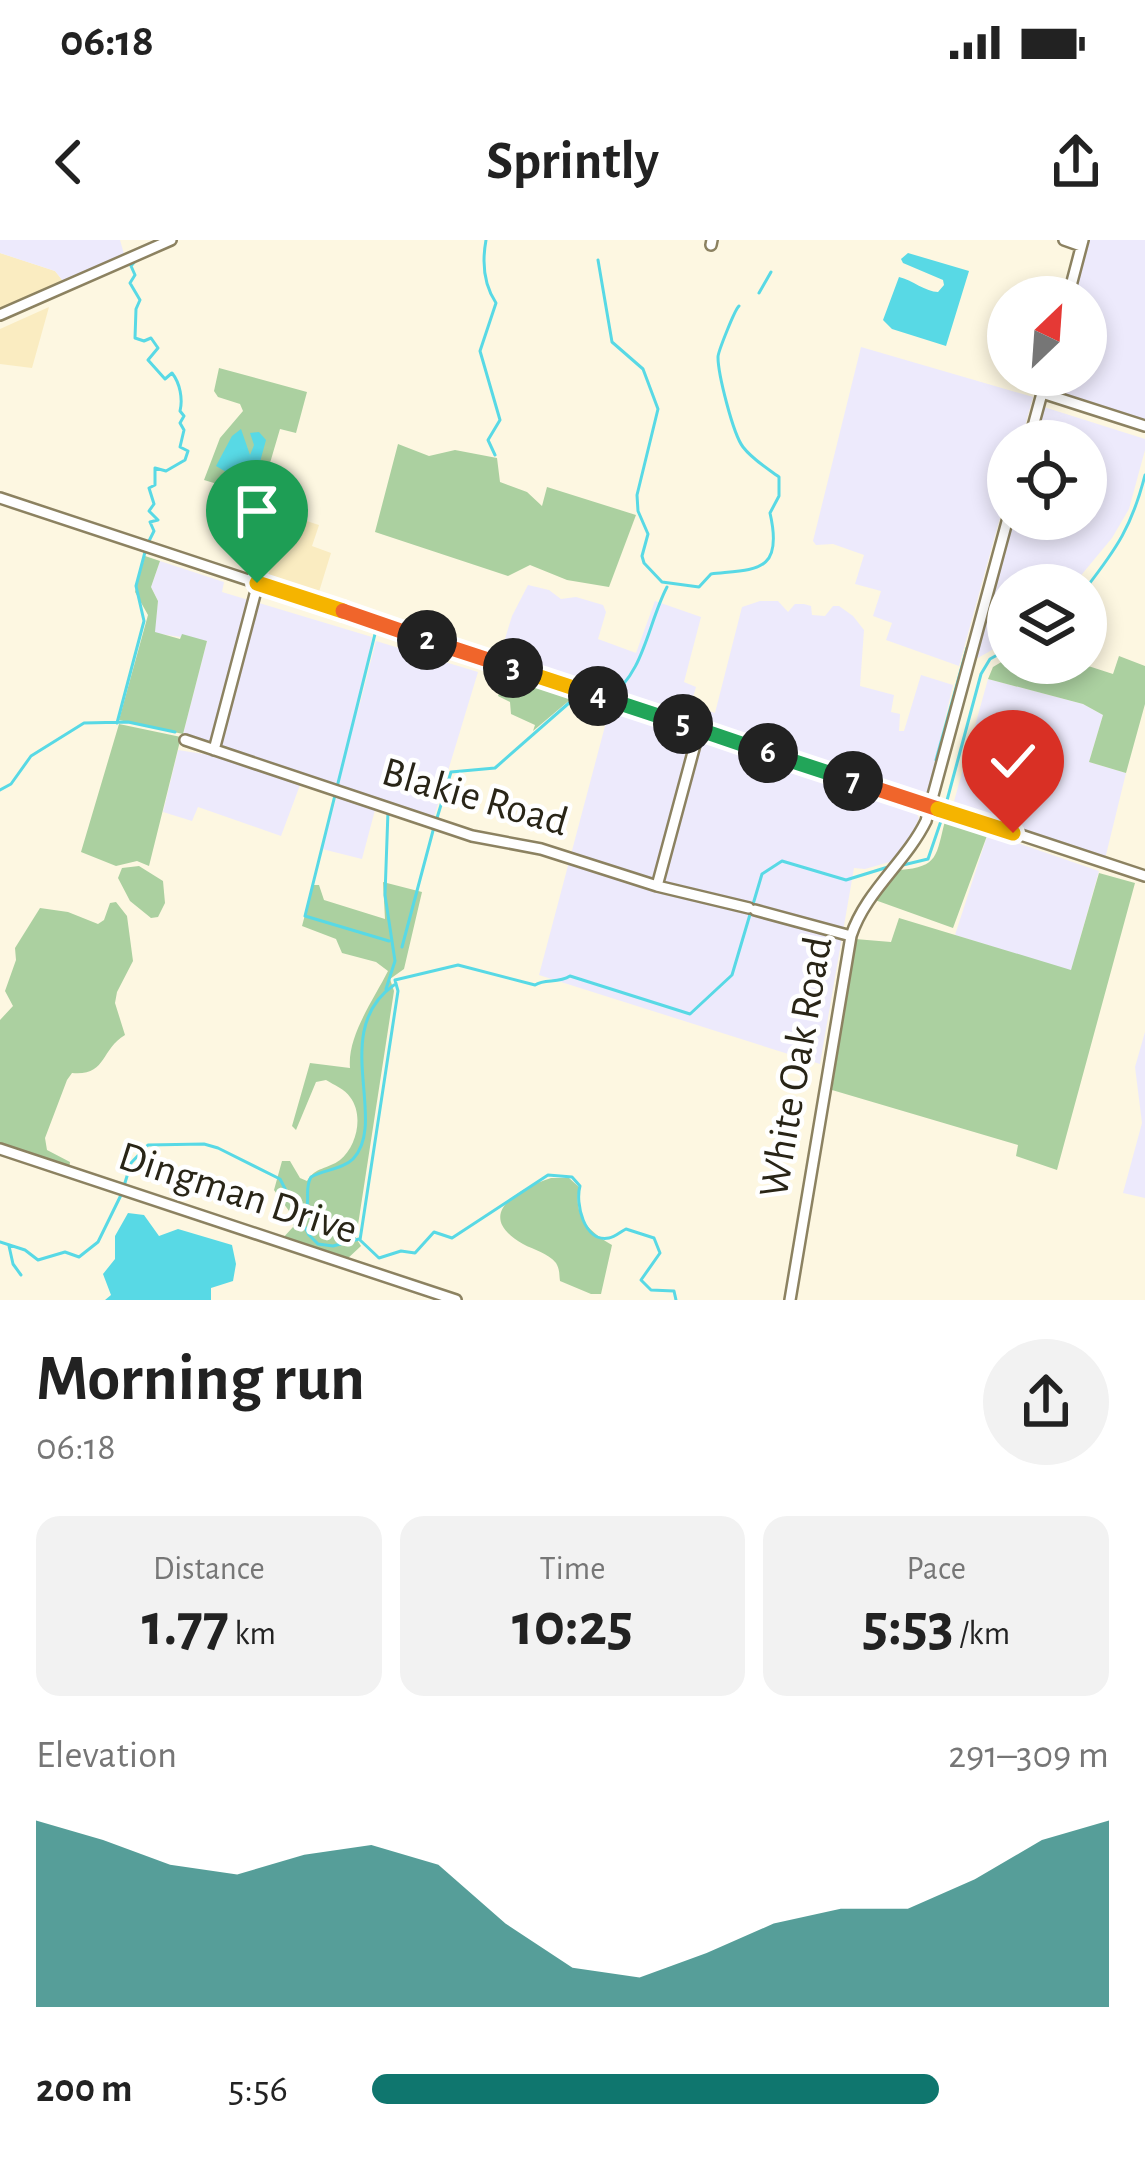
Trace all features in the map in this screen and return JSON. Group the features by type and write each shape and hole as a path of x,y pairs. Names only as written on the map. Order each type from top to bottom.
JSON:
{"street":[{"path":"0,315 170,240"},
{"path":"1064,240 1082,243 1073,276"},
{"path":"1051,396 1145,426"},
{"path":"0,498 1145,876"},
{"name":"White Oak Road","path":"790,1300 851,936 862,911 918,838 1002,540"},
{"path":"214,750 257,583"},
{"path":"657,886 699,730"},
{"name":"Blakie Road","path":"185,740 472,836 541,849 657,886 851,936"},
{"name":"Dingman Drive","path":"0,1148 456,1300"}],"shaded area":[{"path":"0,240 120,240 124,254 63,281 55,271 0,253"},
{"path":"1090,240 1145,240 1145,420 1065,396 1107,396 1107,276 1080,276"},
{"path":"0,253 55,271 63,281 0,308"},
{"path":"49,307 32,368 0,364 0,329"},
{"path":"861,347 987,384 987,396 1033,397 1027,420 987,420 987,540 994,540 959,666 886,640 892,623 873,616 881,591 855,584 864,555 813,541"},
{"path":"1044,407 1085,420 1041,420"},
{"path":"1107,427 1145,439 1129,509 1090,564 1002,564 1008,540 1107,540"},
{"path":"285,514 319,525 312,546 331,553 318,595 268,576"},
{"path":"160,561 224,582 222,592 372,637 357,715 376,641 478,672 434,817 183,734 207,641 154,633 158,601 151,587"},
{"path":"528,585 561,599 576,597 603,605 606,612 598,639 636,653 655,601 701,617 684,682 696,687 686,721 500,655"},
{"path":"778,601 788,612 795,604 804,604 811,606 812,615 825,616 839,606 853,616 864,630 860,686 894,695 891,712 900,714 899,731 904,731 921,675 953,685 927,795 701,725 706,710 715,713 742,607"},
{"path":"987,618 987,653 976,659"},
{"path":"987,683 1083,704 1103,715 1089,762 1126,773 1105,859 953,805"},
{"path":"609,711 915,811 919,818 893,861 854,868 820,1064 539,975"},
{"path":"178,750 210,755 300,785 281,836 198,807 192,821 163,812"},
{"path":"337,796 375,810 362,859 322,849"},
{"path":"988,833 1099,871 1071,971 955,935"},
{"path":"1145,1032 1145,1198 1123,1193 1142,1123 1135,1067"}],"green space":[{"path":"219,368 307,392 296,433 280,429 260,497 204,480 220,438 243,411 240,404 214,391"},
{"path":"398,444 429,456 455,450 497,458 500,482 527,492 542,506 547,487 636,515 609,587 567,580 530,565 508,576 375,532"},
{"path":"145,556 160,561 151,587 158,601 155,632 207,641 183,734 119,720 148,615 135,592"},
{"path":"1119,656 1145,666 1145,704 1126,773 1089,762 1103,715 1083,704 1007,684 1107,684 1107,672 1113,674"},
{"path":"505,677 571,699 533,731 535,725 511,714 510,702 498,696"},
{"path":"119,724 181,737 149,866 137,861 116,866 81,852"},
{"path":"945,821 988,833 953,928 875,900 900,870 922,866 934,857"},
{"path":"139,866 163,881 165,903 158,917 151,918 130,901 118,878 122,868"},
{"path":"1099,873 1135,883 1057,1170 1016,1156 1018,1145 832,1090 855,939 891,942 899,918 1071,970"},
{"path":"383,882 422,892 404,969 390,979 394,991 356,1238 361,1246 346,1260 282,1239 294,1218 274,1190 282,1161 290,1161 307,1181 351,1147 357,1130 354,1104 326,1080 316,1082 296,1130 292,1126 310,1063 350,1068 357,1031 388,971 376,962 342,953 336,939 302,926 313,885 319,885 324,900 385,919"},
{"path":"116,902 127,916 133,961 115,1003 125,1035 98,1066 72,1073 67,1080 45,1138 47,1150 70,1162 69,1170 0,1146 0,1020 13,1006 5,991 16,960 15,948 40,908 98,924 110,903"},
{"path":"551,1178 569,1178 579,1187 578,1206 584,1222 612,1245 601,1294 560,1281 553,1260 523,1244 501,1223 501,1213 514,1196"}],"water":[{"path":"908,253 969,271 946,346 892,329 883,320 899,277 938,292 944,285 943,280 903,263"},
{"path":"241,429 250,455 254,445 250,433 259,432 266,440 254,484 249,468 238,479 216,466"},
{"path":"128,1213 144,1215 159,1236 178,1229 232,1245 233,1281 211,1288 211,1300 105,1300 111,1295 103,1274 115,1259 115,1236"}],"waterway":[{"path":"486,240 485,273 496,303 480,351 500,420 488,440 495,455"},
{"path":"136,260 130,283 140,300 135,338 151,338 158,348 148,360 165,379 172,373 177,381 184,416 180,447 188,451 185,460 166,471 155,468 155,485 149,488 154,504 149,511 158,520 150,522 154,531 148,543"},
{"path":"598,260 612,342 643,369 658,409 637,495 648,534 644,563 662,582 699,587 711,574 753,569 769,558 773,548 770,513 779,496 779,477 739,440 719,365 721,347 739,306"},
{"path":"759,293 771,272"},
{"path":"1104,564 1135,509 1145,475"},
{"path":"117,723 144,621 136,586 145,552"},
{"path":"609,697 638,662 667,587"},
{"path":"375,634 305,916 389,941"},
{"path":"936,760 967,648"},
{"path":"946,804 987,664"},
{"path":"437,818 451,772 495,768 569,703 601,701"},
{"path":"0,790 11,784 31,756 84,723 128,722 175,732"},
{"path":"386,989 395,961 385,895 388,811"},
{"path":"903,865 928,859 942,818"},
{"path":"402,947 434,827"},
{"path":"676,1300 674,1291 651,1290 641,1280 660,1253 654,1238 626,1229 609,1238 593,1234 583,1220 580,1186 572,1177 548,1175 452,1238 434,1232 415,1253 401,1251 379,1258 360,1240 398,991 395,980 458,965 535,985 570,976 690,1014 732,975 762,874 782,861 846,880 888,867"},
{"path":"302,1217 311,1177 349,1162 362,1142 365,1026 375,1004 394,985"},
{"path":"124,1186 131,1163 148,1145 204,1144 280,1179 318,1244 333,1246 359,1239"},
{"path":"0,1242 38,1260 65,1252 79,1257 98,1242 121,1195"},
{"path":"9,1246 21,1275"}],"route":[{"path":"257,583 1013,833"}]}
